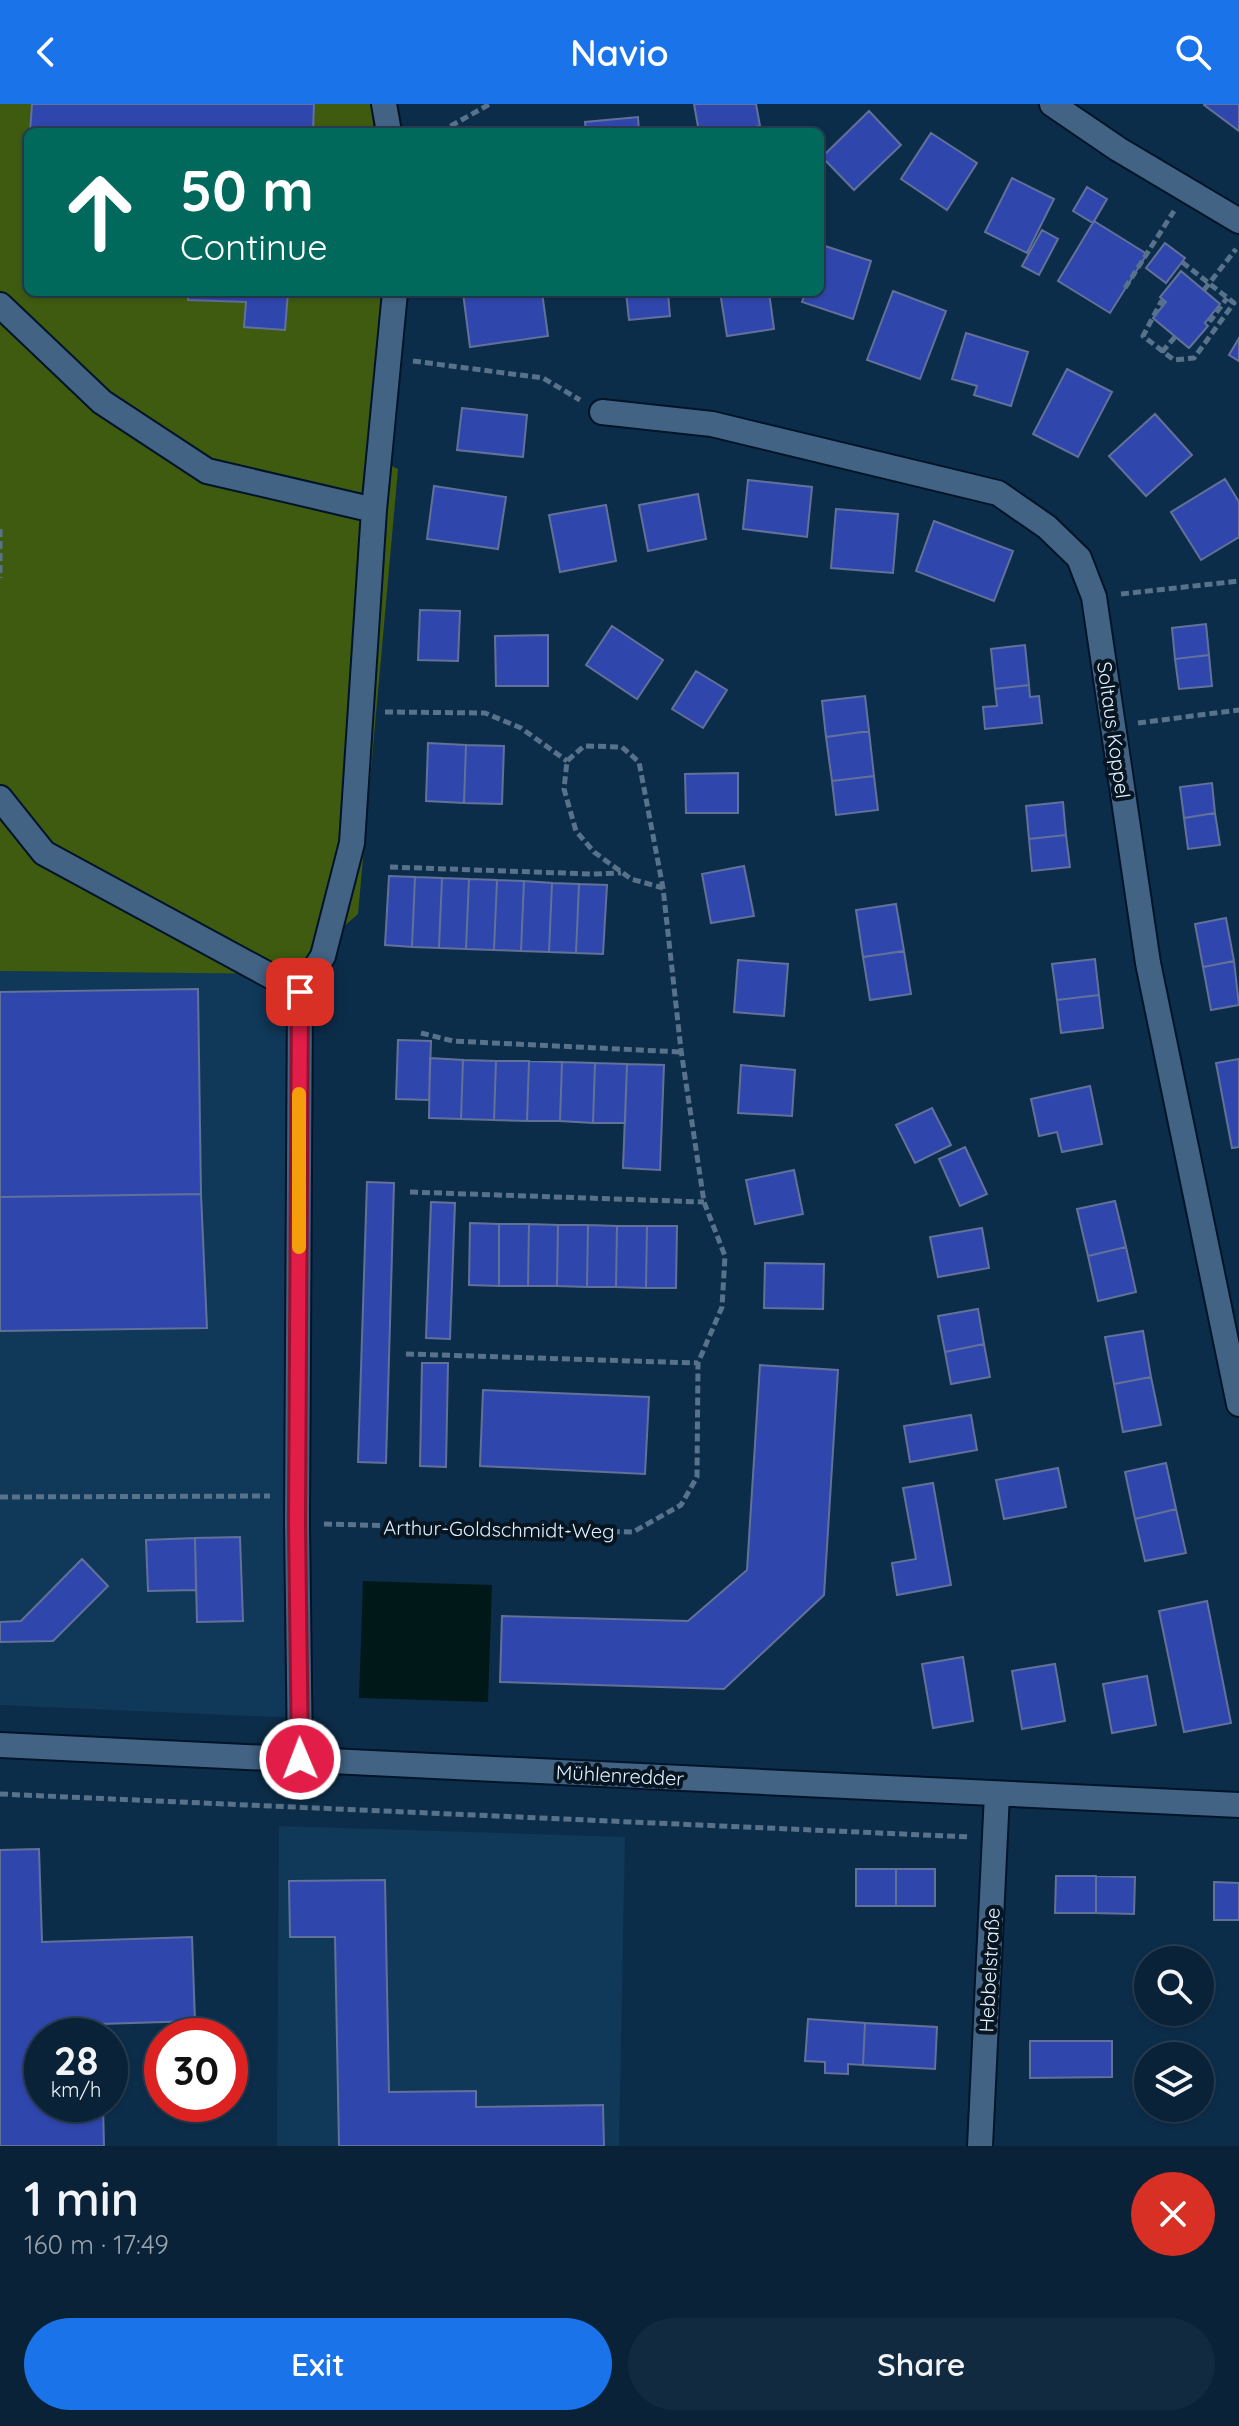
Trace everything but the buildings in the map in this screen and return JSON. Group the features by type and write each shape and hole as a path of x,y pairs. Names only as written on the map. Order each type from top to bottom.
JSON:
{"street":[{"path":"384,104 388,128"},
{"path":"1052,104 1118,149 1239,221"},
{"path":"300,1759 297,1523 300,992 323,956 352,843 374,510 395,296"},
{"path":"0,305 102,402 207,471 374,510"},
{"name":"Soltaus Koppel","path":"602,412 712,424 998,493 1047,527 1079,558 1094,597 1148,963 1239,1404"},
{"path":"0,798 44,853 300,992"},
{"name":"Mühlenredder","path":"0,1745 1239,1805"},
{"name":"Hebbelstraße","path":"980,2146 997,1794"}],"path":[{"path":"447,128 490,104"},
{"path":"1125,288 1187,190"},
{"path":"1204,290 1239,245"},
{"path":"1164,305 1161,302 1153,313 1143,336 1174,360 1194,358 1234,303 1182,262"},
{"path":"1209,318 1211,320 1227,298"},
{"path":"1162,352 1175,337"},
{"path":"389,358 543,378 602,412"},
{"path":"0,529 0,578"},
{"path":"1094,597 1239,581"},
{"path":"1113,726 1239,710"},
{"path":"360,711 485,713 521,728 567,761 564,789 576,831 594,852 631,879 663,888"},
{"name":"Arthur-Goldschmidt-Weg","path":"297,1523 633,1532 681,1505 697,1477 698,1363 722,1307 725,1256 704,1202 681,1052 663,888 639,762 622,747 584,746 567,761"},
{"path":"390,867 623,873"},
{"path":"421,1033 453,1041 681,1052"},
{"path":"410,1192 704,1202"},
{"path":"406,1354 698,1363"},
{"path":"0,1497 272,1496 297,1523"},
{"path":"0,1794 995,1838"}],"shaded area":[{"path":"0,971 289,974 297,1718 0,1705"},
{"path":"363,1581 492,1585 488,1702 359,1698"},
{"path":"279,1826 625,1837 619,2146 277,2146"}],"green space":[{"path":"0,104 371,104 374,128 24,128 24,296 387,296 367,454 398,469 358,914 289,974 0,971"}],"slow traffic":[{"path":"299,1094 299,1247"}],"route":[{"path":"300,992 297,1523 300,1759"}]}
